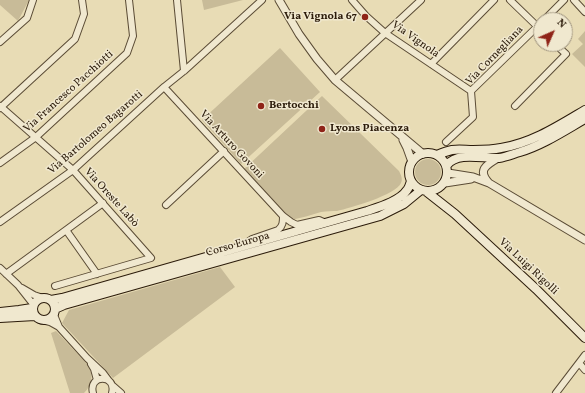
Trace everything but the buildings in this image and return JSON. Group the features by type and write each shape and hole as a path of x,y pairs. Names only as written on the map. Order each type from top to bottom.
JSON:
{"main road":[{"path":"437,155 453,150 491,150 515,145 536,138 585,110"},
{"path":"447,169 453,159 460,157 498,158 506,157 532,148 551,139 585,119"},
{"path":"432,153 437,155 441,158 447,169 447,178 436,190 424,191 417,188 411,181 409,175 409,168 412,162 415,158 423,154 432,153"},
{"name":"Corso Europa","path":"0,312 19,310 33,306 37,300 62,298 367,211 389,202 404,193 408,190 411,181"},
{"name":"Via Luigi Rigolli","path":"442,185 441,194 444,201 455,214"},
{"name":"Corso Europa","path":"46,320 50,319 54,312 64,305 374,217 399,207 424,191"},
{"name":"Via Luigi Rigolli","path":"424,191 455,214 536,289 585,338"},
{"path":"47,299 53,302 54,312"},
{"path":"33,306 33,314 40,320 46,320"},
{"path":"0,318 35,316"}],"street":[{"path":"0,42 27,18 33,0"},
{"path":"0,107 75,39 84,14 82,0"},
{"name":"Via Francesco Pacchiotti","path":"0,163 36,137 127,53 133,36 129,0"},
{"path":"177,0 184,71"},
{"path":"184,71 262,0"},
{"path":"279,0 299,34 317,59 336,80 423,154"},
{"name":"Via Vignola","path":"352,0 366,16 385,33 472,91"},
{"path":"336,80 421,0"},
{"path":"431,64 494,0"},
{"path":"510,0 533,21"},
{"path":"552,12 564,0"},
{"path":"574,0 584,8"},
{"name":"Via Cornegliana","path":"446,142 473,117 472,91 533,34"},
{"path":"515,106 566,54 564,52"},
{"name":"Via Bartolomeo Bagarotti","path":"0,222 73,170 164,87 184,71"},
{"name":"Via Arturo Govoni","path":"164,87 283,216 297,226 319,220 326,223"},
{"name":"Via Oreste Labò","path":"0,107 73,170 151,258 97,274"},
{"path":"397,132 407,148 412,162"},
{"path":"166,205 224,152"},
{"path":"489,183 484,177 484,168 498,158"},
{"path":"447,169 489,183 585,240"},
{"path":"442,185 479,179"},
{"path":"6,274 103,203"},
{"path":"243,246 252,239 278,230 282,226 283,216"},
{"path":"54,286 97,274 66,230"},
{"path":"0,268 29,293 47,299"},
{"path":"18,285 33,306"},
{"path":"54,312 54,319 58,326 122,393"},
{"path":"46,320 58,326"},
{"path":"556,393 585,355"},
{"path":"87,358 94,369 97,380"},
{"path":"579,363 585,370"},
{"path":"87,393 93,390 93,384 97,380 103,378 111,383 113,389 112,393"}],"shaded area":[{"path":"0,0 29,0 18,21 0,5"},
{"path":"202,0 243,0 204,10"},
{"path":"585,31 585,67 572,54 583,44 578,39"},
{"name":"Bertocchi","path":"280,48 320,92 241,164 202,120"},
{"name":"Lyons Piacenza","path":"322,96 399,171 402,177 402,182 391,192 362,204 337,211 321,212 291,220 244,169"},
{"path":"428,159 437,163 441,172 437,181 428,185 419,181 415,172 419,163"},
{"path":"220,267 235,287 113,378 62,323 69,310"},
{"path":"56,331 90,369 90,384 84,393 70,393 51,333"}],"place":[{"name":"Via Vignola 67","path":"365,17"},
{"name":"Bertocchi","path":"261,106"},
{"name":"Lyons Piacenza","path":"322,129"}]}
